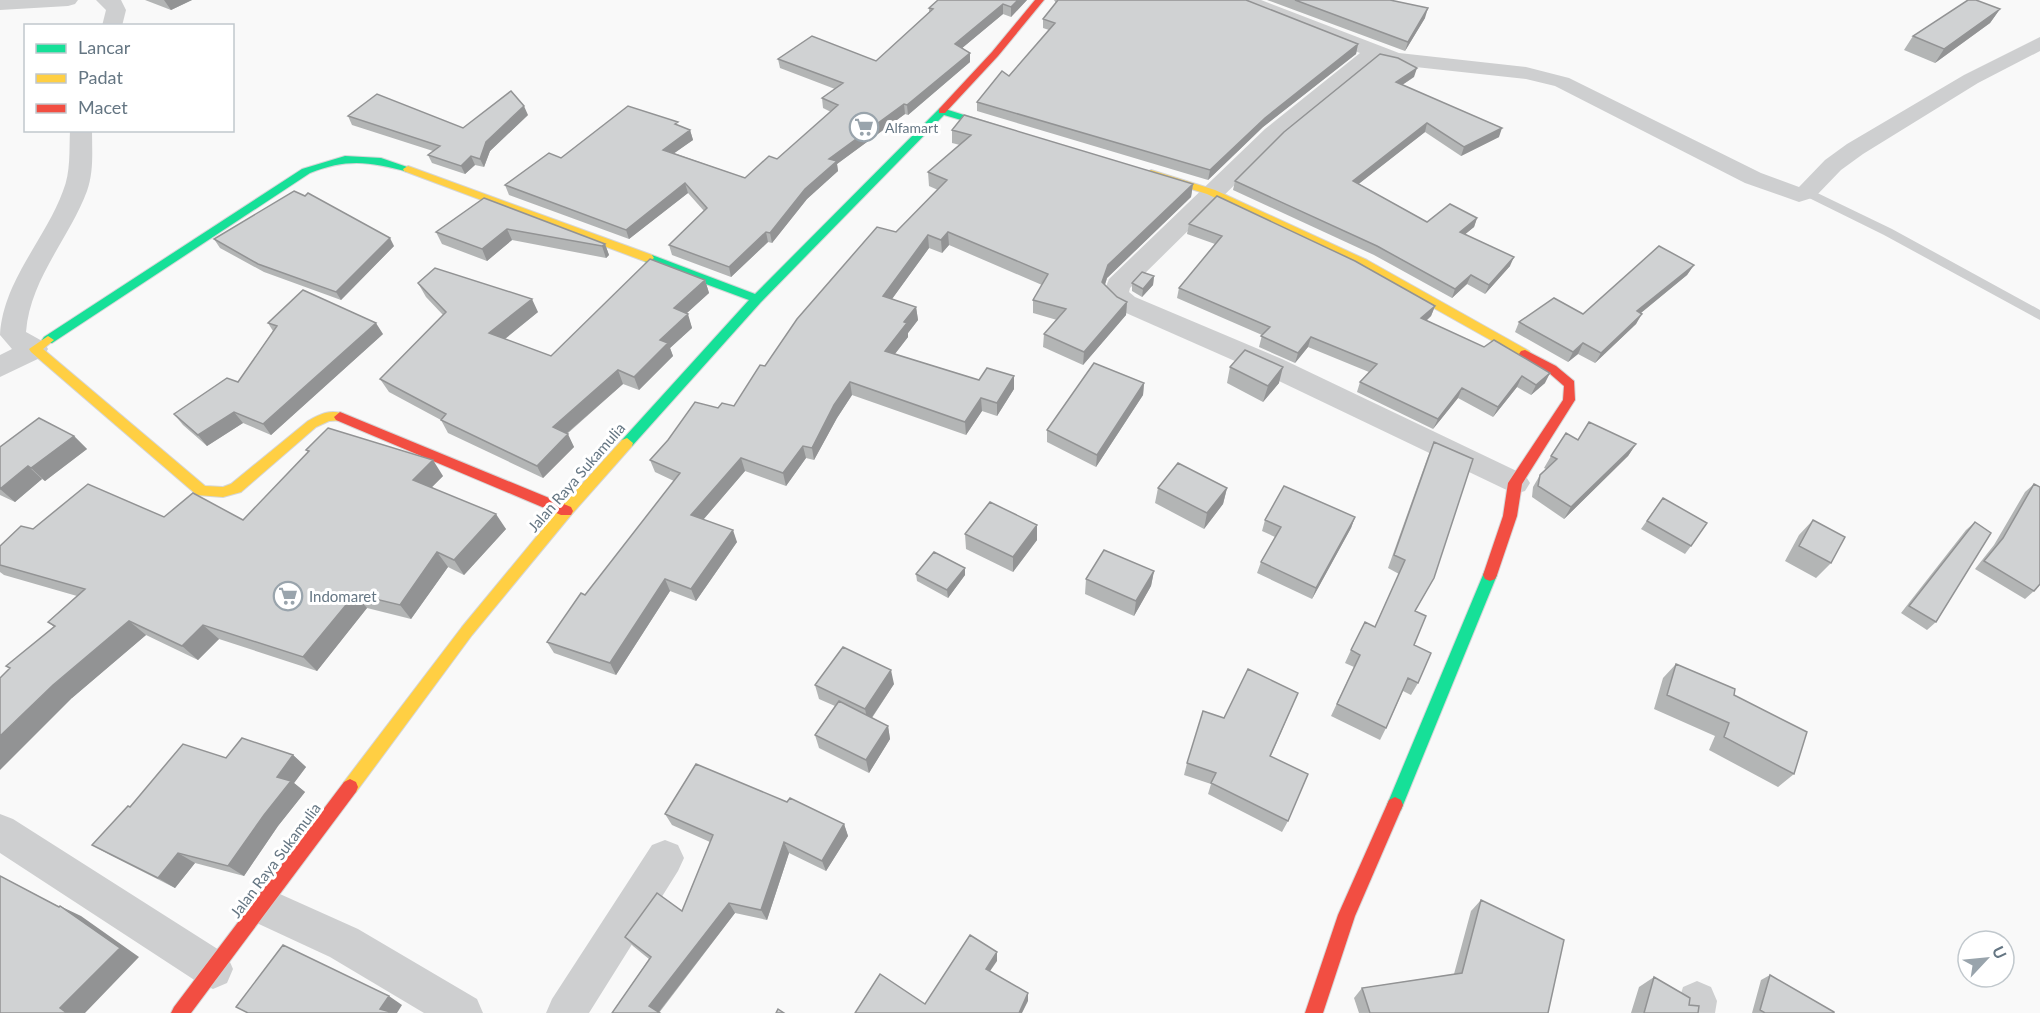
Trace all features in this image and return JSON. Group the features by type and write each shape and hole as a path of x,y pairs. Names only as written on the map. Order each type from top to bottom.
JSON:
{"street":[{"path":"0,4 68,0"},
{"path":"106,0 113,3 116,10 112,24"},
{"name":"Jalan Raya Sukamulia","path":"180,1013 467,631 566,512 758,299 942,111 995,54 1040,0"},
{"path":"1244,0 1374,52 1413,62 1546,77 1562,82 1753,178 1785,192 1799,195 1807,192 1833,165 1855,149 1971,79 2040,43"},
{"path":"1374,52 1273,134 1211,192 1118,285 1116,294 1119,298 1272,366 1515,483"},
{"path":"942,111 1020,134"},
{"path":"81,132 81,161 76,188 20,300 13,322 13,335 22,344 35,349 202,491 223,492 236,488 309,425 328,415 335,415 566,512"},
{"path":"0,367 35,349 306,171 318,165 351,156 378,159 421,173 758,299"},
{"path":"1132,168 1211,192 1363,262 1564,377 1569,384 1569,400 1515,483 1510,516 1496,561 1347,915 1314,1013"},
{"path":"0,832 213,969"},
{"path":"566,1013 665,858"},
{"path":"262,906 344,943 464,1013"}],"lane":[{"path":"1807,192 1888,232 2040,316"}],"building":[{"path":"938,0 1018,0 1011,7 1003,4 955,44 970,53 907,105 904,104 829,159 837,161 805,189 770,233 766,232 729,267 669,245 707,208 685,183 626,230 505,185 549,153 561,158 628,106 678,122 675,124 690,130 663,150 745,178 769,156 777,159 838,105 822,98 843,83 778,59 812,36 876,61 933,9 929,8"},
{"path":"1058,0 1246,0 1358,44 1265,118 1210,170 977,102 1002,71 1009,76 1055,23 1043,19"},
{"path":"1295,0 1390,0 1428,8 1408,42"},
{"path":"1968,0 1976,0 2000,9 1944,49 1913,36"},
{"path":"1380,54 1398,58 1417,68 1396,82 1502,128 1464,147 1427,123 1353,181 1427,222 1450,204 1477,218 1460,232 1514,257 1489,285 1471,275 1455,289 1377,246 1235,181 1284,132"},
{"path":"511,91 524,106 486,142 480,159 471,156 461,166 428,155 440,146 348,116 377,94 463,128"},
{"path":"964,115 1193,184 1108,265 1102,282 1117,297 1127,302 1084,352 1044,334 1066,309 1033,300 1048,274 948,232 941,240 928,235 883,296 916,307 904,322 907,323 885,351 979,380 987,368 1014,376 997,403 981,398 965,422 850,382 834,405 812,448 803,446 783,473 741,458 691,515 733,530 691,589 665,579 610,663 547,642 581,593 585,595 680,473 650,460 668,440 695,402 718,408 722,403 734,406 760,365 765,366 797,319 877,227 896,232 947,180 928,172 971,135 952,130"},
{"path":"294,191 305,196 308,193 390,238 336,292 258,264 214,239"},
{"path":"1217,196 1355,261 1435,306 1421,318 1484,347 1494,340 1550,373 1536,385 1522,376 1498,407 1462,388 1438,419 1360,382 1377,364 1311,337 1298,353 1261,336 1270,327 1179,288 1222,236 1189,224"},
{"path":"484,198 605,244 602,246 507,229 482,249 436,232"},
{"path":"1659,246 1694,265 1637,311 1642,314 1601,353 1583,343 1573,352 1519,322 1554,298 1583,314"},
{"path":"650,259 705,280 674,308 688,314 660,340 668,343 634,377 618,370 553,427 568,434 537,466 441,420 446,414 380,379 446,312 418,283 435,268 532,299 489,333 551,356"},
{"path":"1142,272 1154,276 1143,289 1132,283"},
{"path":"303,290 376,323 263,424 234,412 198,435 174,414 227,378 238,382 277,326 268,323"},
{"path":"1245,350 1283,367 1268,386 1230,367"},
{"path":"1094,363 1144,383 1097,455 1047,430"},
{"path":"39,418 74,436 31,468 28,466 0,489 0,447"},
{"path":"1589,422 1636,444 1571,507 1538,486 1540,475 1557,459 1551,456 1566,433 1578,440"},
{"path":"328,428 433,460 413,480 496,514 454,560 437,552 400,605 355,594 303,657 203,625 182,646 129,621 53,685 0,736 0,678 10,668 6,666 55,626 48,622 85,589 0,565 0,546 21,526 33,529 88,484 164,517 193,493 243,520"},
{"path":"1434,442 1473,459 1434,578 1415,611 1426,616 1414,645 1431,653 1418,683 1408,678 1386,728 1337,704 1360,655 1351,650 1365,622 1375,627 1405,560 1394,555"},
{"path":"1178,463 1227,488 1207,513 1158,488"},
{"path":"2034,484 2040,487 2040,584 2034,591 1984,561 2003,538"},
{"path":"1284,486 1355,517 1316,588 1261,562 1281,527 1265,520"},
{"path":"1663,498 1707,523 1691,546 1647,521"},
{"path":"990,502 1037,525 1013,557 965,534"},
{"path":"1813,520 1845,537 1831,563 1799,546"},
{"path":"1975,522 1991,533 1936,622 1909,606"},
{"path":"1104,550 1154,571 1136,601 1086,579"},
{"path":"934,552 965,568 947,590 916,574"},
{"path":"843,647 891,670 865,709 815,685"},
{"path":"1676,664 1735,689 1734,695 1807,732 1794,774 1724,737 1729,723 1667,695"},
{"path":"1248,669 1298,693 1270,756 1308,774 1288,821 1211,783 1216,773 1187,763 1203,711 1224,718"},
{"path":"839,701 888,726 866,760 815,735"},
{"path":"242,738 293,755 277,777 291,781 228,866 178,853 158,878 92,845 128,806 130,807 183,744 226,758"},
{"path":"696,764 787,802 790,798 844,824 822,861 784,842 761,910 729,903 649,1006 660,1013 612,1013 651,957 625,937 657,893 682,911 713,835 665,814"},
{"path":"0,876 60,906 120,948 60,1008 67,1013 0,1013"},
{"path":"1481,900 1564,940 1548,1013 1370,1013 1362,988 1462,973"},
{"path":"970,935 997,952 986,969 1028,993 1019,1013 855,1013 880,974 925,1004"},
{"path":"283,945 389,996 380,1009 394,1013 248,1013 236,1007"},
{"path":"1770,975 1834,1013 1765,1013 1760,1010"},
{"path":"1654,977 1690,998 1689,1005 1699,1006 1698,1013 1644,1013"}],"traffic: fast":[{"path":"942,111 1006,130"},
{"path":"627,443 757,299 942,111"},
{"path":"48,340 306,171 345,159 369,159 408,169"},
{"path":"648,258 757,299"},
{"path":"1395,805 1490,575"}],"traffic: slow":[{"path":"408,169 648,258"},
{"path":"1151,173 1211,192 1363,263 1525,354"},
{"path":"48,340 35,349 202,491 223,492 236,488 312,424 329,416 340,417"},
{"path":"350,787 467,631 566,511 627,443"}],"traffic: jam":[{"path":"942,111 995,54 1040,0"},
{"path":"1490,575 1510,516 1515,483 1569,400 1570,384 1552,369 1525,354"},
{"path":"340,417 566,511"},
{"path":"180,1013 350,787"},
{"path":"1314,1013 1347,915 1395,805"}],"place":[{"name":"Alfamart","path":"864,127"},
{"name":"Indomaret","path":"288,596"}]}
